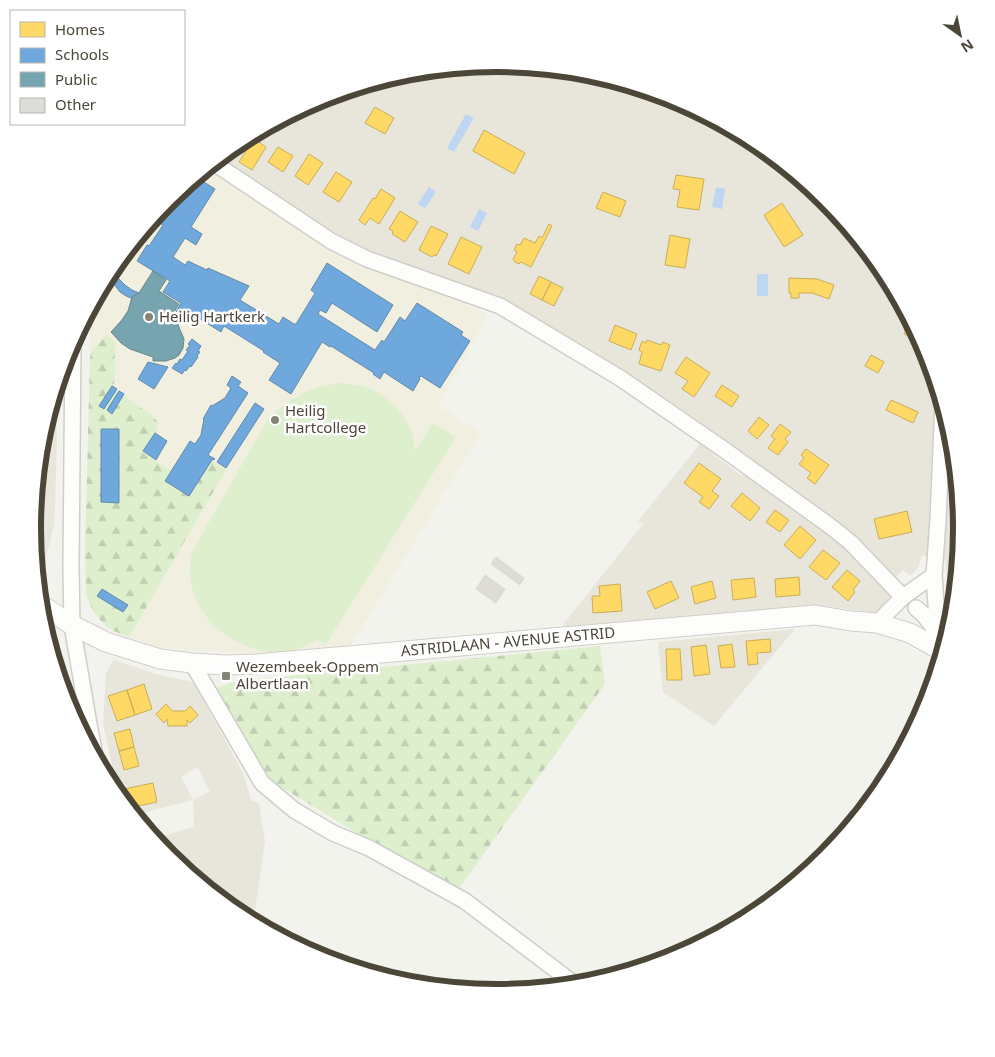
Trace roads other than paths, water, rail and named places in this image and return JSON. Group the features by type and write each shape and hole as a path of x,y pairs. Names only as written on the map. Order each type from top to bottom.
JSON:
{"street":[{"path":"220,167 331,241 368,259 500,306 620,378 830,526 850,542 903,597"},
{"path":"73,362 72,626 91,736"},
{"path":"940,640 934,575 942,426"},
{"path":"877,623 903,597 934,575"},
{"path":"916,608 924,615 939,643"},
{"name":"ASTRIDLAAN - AVENUE ASTRID","path":"49,610 72,626 114,645 160,659 225,665 256,664 815,615 877,623 939,644"},
{"path":"192,663 262,782 294,810 333,833 369,848 465,901 568,979"}],"water":[{"path":"466,114 474,118 454,152 447,148"},
{"path":"429,187 436,192 425,208 418,204"},
{"path":"716,187 725,189 722,209 712,207"},
{"path":"479,209 487,213 478,231 470,227"},
{"path":"757,274 768,274 768,296 757,296"}],"place":[{"name":"Heilig Hartkerk","path":"149,317"},
{"name":"Heilig Hartcollege","path":"275,420"},
{"name":"Wezembeek-Oppem Albertlaan","path":"226,676"}]}
